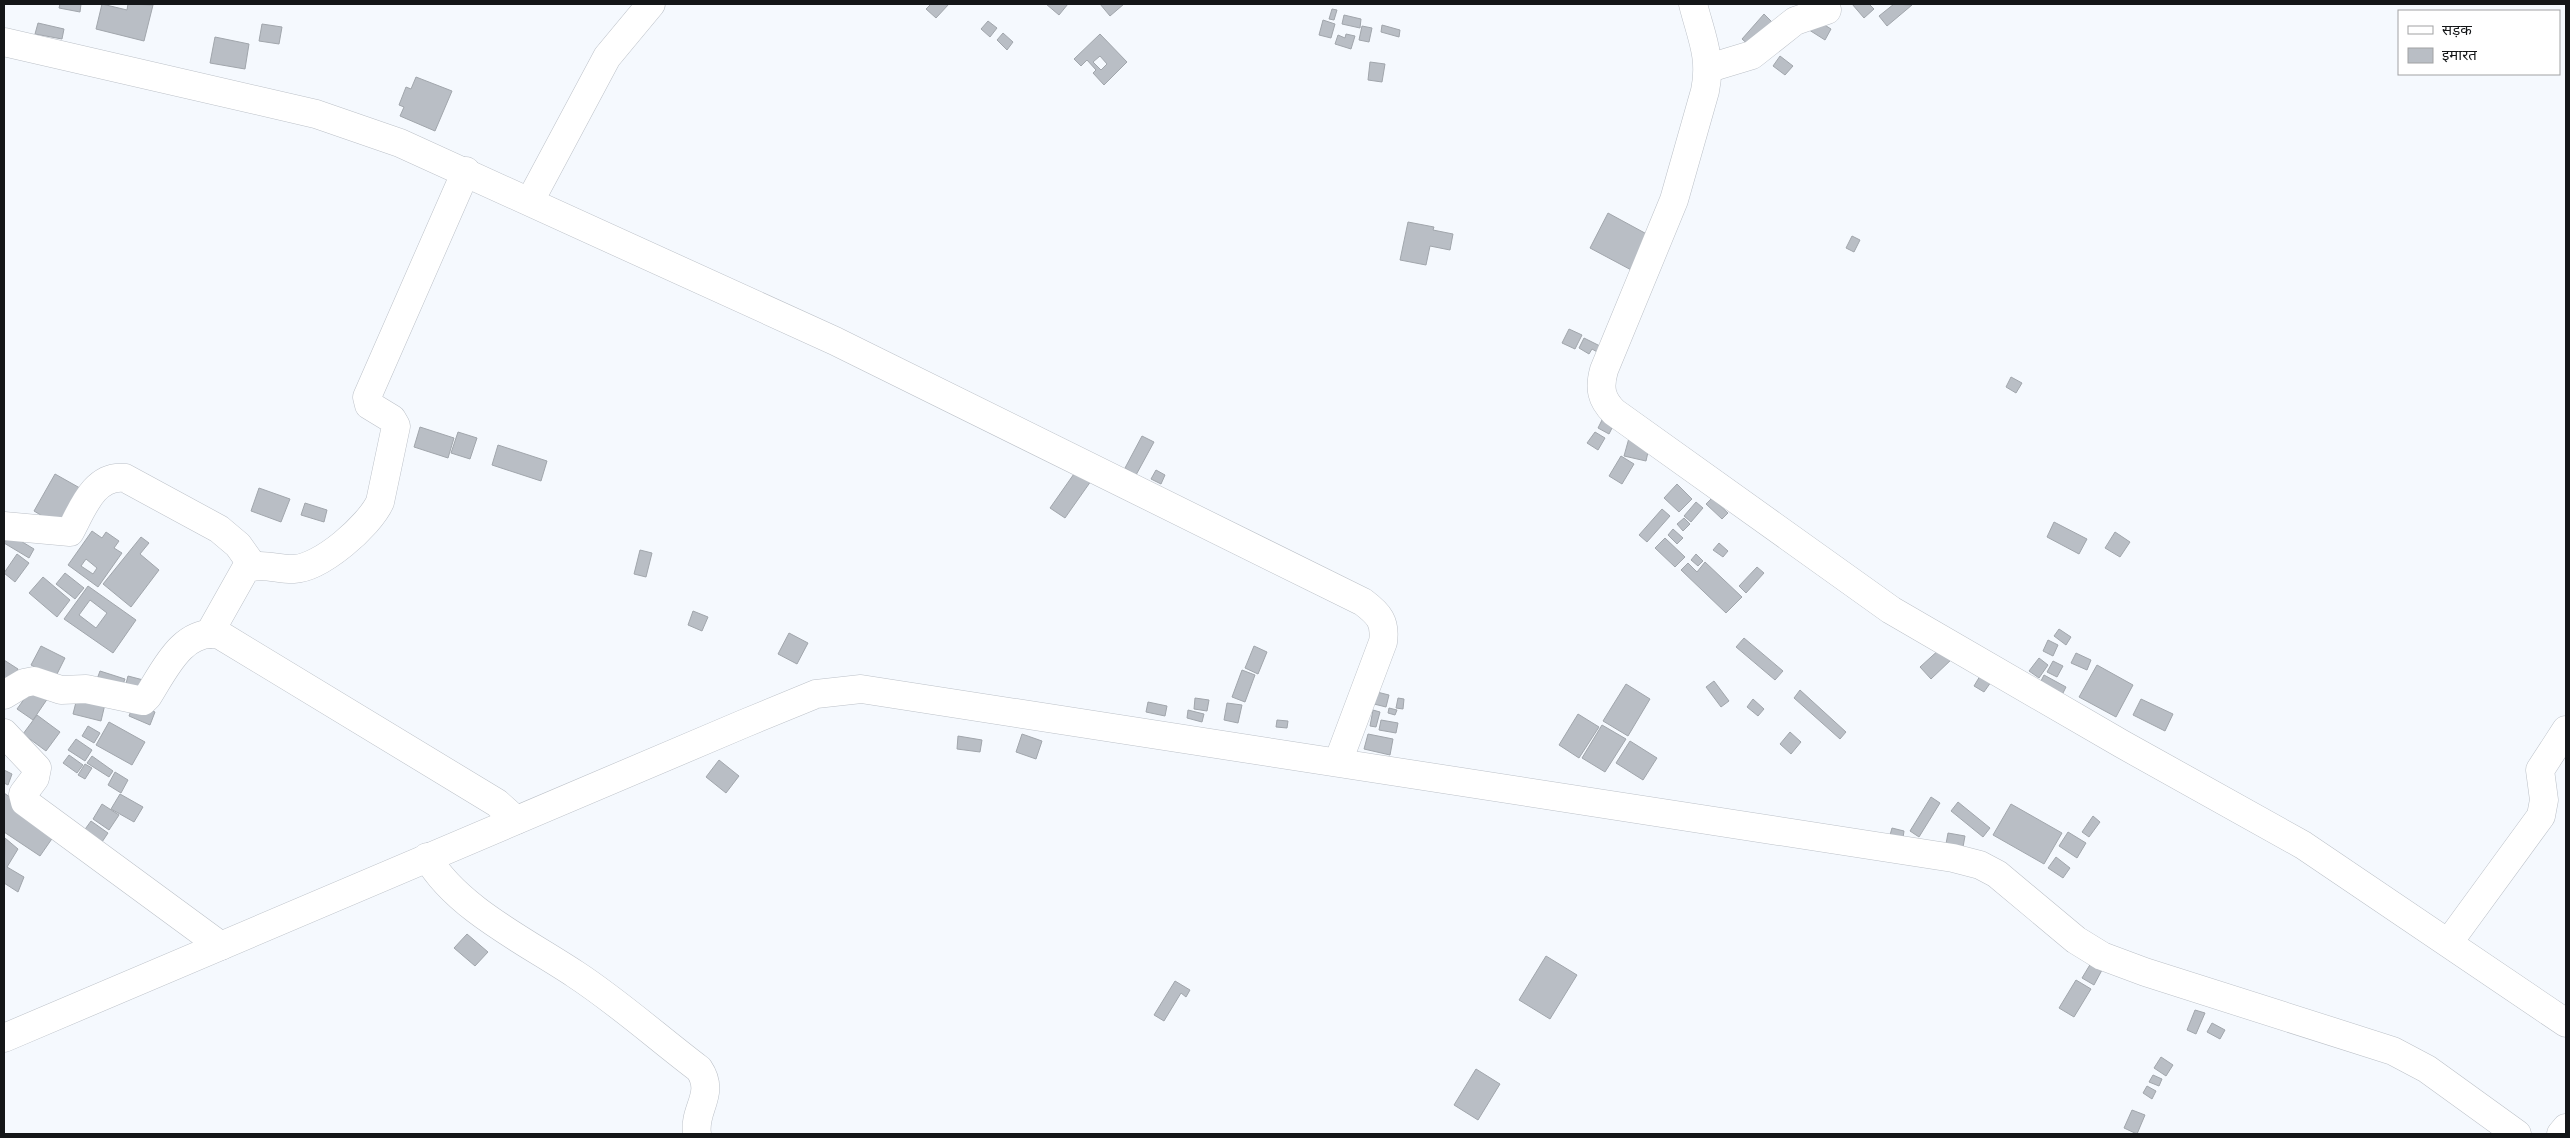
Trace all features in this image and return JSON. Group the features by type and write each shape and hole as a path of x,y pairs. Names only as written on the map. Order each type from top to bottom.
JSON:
{"street":[{"path":"530,201 607,57 651,4"},
{"path":"1693,4 1709,68 1705,91 1674,200 1604,370 1601,393 1606,404 1614,412 1718,488 1891,610 2072,715 2298,842 2449,942 2566,1023"},
{"path":"1709,68 1752,54 1795,21 1827,10"},
{"path":"4,42 316,114 400,143 466,171 835,342 1363,602 1377,612 1385,630 1383,642 1338,762"},
{"path":"209,634 245,570 253,566 296,569 312,566 361,528 375,512 380,502 396,426 392,419 368,405 367,397 466,171"},
{"path":"4,526 70,532 93,490 109,478 125,478 219,529 238,545 253,566"},
{"path":"4,695 24,683 34,681 61,690 86,689 143,701 181,648 189,641 209,634 220,635 497,803 516,820"},
{"path":"4,1038 221,946 434,868 516,820 816,694 861,689 1952,858 1980,865 1997,874 2076,940 2102,956 2145,972 2393,1051 2428,1069 2517,1134"},
{"path":"2449,942 2540,816 2544,800 2540,770 2566,730"},
{"path":"4,733 37,768 35,778 23,794 25,802 221,946"},
{"path":"434,868 506,931 576,974 699,1069 706,1083 706,1092 696,1125 697,1134"},
{"path":"2561,1134 2566,1128"}],"building":[{"path":"60,4 81,4 80,12 59,8"},
{"path":"102,4 127,10 128,4 153,5 144,41 96,29"},
{"path":"931,4 949,4 936,18 926,9"},
{"path":"1046,4 1068,4 1059,15"},
{"path":"1100,4 1124,4 1110,16"},
{"path":"1852,4 1869,4 1874,9 1864,18"},
{"path":"1894,4 1912,5 1887,26 1879,16"},
{"path":"1332,9 1337,10 1334,20 1329,19"},
{"path":"1764,14 1774,24 1752,48 1742,39"},
{"path":"1344,15 1361,19 1360,28 1342,24"},
{"path":"1812,17 1831,29 1825,40 1806,28"},
{"path":"1323,20 1335,24 1331,38 1319,35"},
{"path":"988,21 997,28 990,37 981,29"},
{"path":"38,23 64,29 62,39 35,34"},
{"path":"262,24 282,27 279,44 259,41"},
{"path":"1382,25 1400,30 1399,37 1381,32"},
{"path":"1362,26 1372,28 1369,42 1359,40"},
{"path":"1003,33 1013,42 1007,50 997,40"},
{"path":"1100,34 1127,62 1104,85 1093,73 1096,70 1087,60 1081,66 1074,59","holes":["1100,56 1107,64 1101,70 1093,62"]},
{"path":"1346,34 1355,36 1351,49 1335,44 1338,35 1345,38"},
{"path":"215,37 249,44 245,69 210,63"},
{"path":"1780,56 1793,66 1785,75 1773,66"},
{"path":"1370,62 1385,64 1382,82 1368,80"},
{"path":"416,77 452,91 435,131 400,116 404,107 399,105 406,87 411,89"},
{"path":"1608,213 1654,238 1635,272 1590,248"},
{"path":"1408,222 1434,227 1433,230 1453,234 1450,250 1430,246 1426,265 1400,260"},
{"path":"1852,236 1860,240 1854,252 1846,248"},
{"path":"1569,329 1582,335 1575,349 1562,343"},
{"path":"1584,338 1602,347 1599,353 1592,349 1589,354 1579,348"},
{"path":"2011,377 2022,383 2016,393 2006,387"},
{"path":"1605,414 1616,420 1609,434 1598,428"},
{"path":"420,427 454,438 448,458 414,447"},
{"path":"458,432 477,438 470,459 451,453"},
{"path":"1595,432 1605,438 1598,450 1587,443"},
{"path":"1142,436 1154,442 1136,475 1125,468"},
{"path":"1629,438 1650,443 1646,461 1624,456"},
{"path":"498,445 547,461 541,481 492,465"},
{"path":"1621,456 1634,464 1622,484 1609,476"},
{"path":"1156,470 1165,475 1161,484 1151,479"},
{"path":"1076,471 1091,481 1065,518 1050,508"},
{"path":"55,474 87,492 66,530 34,511"},
{"path":"1677,484 1692,499 1679,512 1664,498"},
{"path":"259,488 290,499 281,522 251,511"},
{"path":"1712,498 1728,513 1722,519 1706,504"},
{"path":"1696,502 1703,508 1691,522 1684,516"},
{"path":"305,503 327,510 324,522 301,515"},
{"path":"1662,509 1670,516 1647,542 1639,535"},
{"path":"1684,518 1690,524 1683,531 1677,524"},
{"path":"2054,522 2087,539 2079,554 2047,537"},
{"path":"1673,529 1683,538 1677,544 1668,535"},
{"path":"92,531 102,538 106,532 119,541 114,548 122,553 98,587 68,565","holes":["86,559 97,568 93,574 81,566"]},
{"path":"2115,532 2130,542 2120,557 2105,548"},
{"path":"9,534 34,549 29,558 4,543"},
{"path":"141,537 149,543 140,554 159,570 131,607 103,584"},
{"path":"1665,538 1685,557 1675,567 1655,548"},
{"path":"1719,543 1728,551 1723,557 1713,550"},
{"path":"640,550 652,553 646,577 634,574"},
{"path":"17,554 29,563 15,582 4,573"},
{"path":"1696,554 1703,561 1698,566 1691,560"},
{"path":"1705,562 1742,597 1726,613 1681,570 1688,563 1697,572"},
{"path":"1757,567 1764,573 1746,593 1739,586"},
{"path":"65,573 84,588 75,599 56,584"},
{"path":"43,577 70,600 57,617 29,593"},
{"path":"88,586 136,620 113,653 64,619","holes":["90,600 107,613 96,628 79,615"]},
{"path":"693,611 708,617 702,631 688,625"},
{"path":"2059,629 2071,637 2066,645 2054,636"},
{"path":"789,633 808,643 797,664 778,654"},
{"path":"1744,638 1783,671 1775,680 1736,647"},
{"path":"2048,640 2058,645 2053,656 2043,651"},
{"path":"41,646 65,658 55,678 31,665"},
{"path":"1254,646 1267,652 1258,674 1245,668"},
{"path":"1942,647 1952,659 1931,679 1920,667"},
{"path":"2076,653 2091,660 2087,670 2071,663"},
{"path":"2039,658 2048,665 2039,678 2029,671"},
{"path":"4,660 18,669 9,686 4,683"},
{"path":"2053,661 2063,666 2057,677 2047,672"},
{"path":"2097,665 2133,685 2116,717 2079,697"},
{"path":"1242,670 1255,675 1245,702 1232,697"},
{"path":"100,671 125,679 121,690 96,682"},
{"path":"2044,675 2066,687 2062,695 2040,683"},
{"path":"128,676 151,682 124,691"},
{"path":"1980,676 1991,682 1984,692 1974,686"},
{"path":"1714,681 1729,701 1721,707 1706,687"},
{"path":"35,684 50,695 33,720 17,709"},
{"path":"1626,684 1650,699 1628,736 1603,721"},
{"path":"1800,690 1846,732 1840,739 1794,698"},
{"path":"1377,692 1389,695 1386,707 1374,704"},
{"path":"78,694 106,700 101,721 73,714"},
{"path":"1195,698 1209,700 1207,711 1194,709"},
{"path":"1398,698 1404,699 1403,709 1396,708"},
{"path":"1753,699 1764,709 1758,716 1747,707"},
{"path":"2141,699 2173,714 2165,731 2133,715"},
{"path":"1148,702 1167,706 1165,716 1146,712"},
{"path":"134,703 155,712 150,725 129,716"},
{"path":"1227,703 1242,705 1238,723 1224,720"},
{"path":"1389,708 1397,710 1395,715 1388,713"},
{"path":"1188,710 1204,714 1202,722 1187,718"},
{"path":"1373,710 1380,712 1376,727 1370,726"},
{"path":"1578,714 1599,727 1579,758 1559,745"},
{"path":"37,715 60,732 46,751 23,734"},
{"path":"1277,720 1288,721 1287,728 1276,727"},
{"path":"1381,720 1398,723 1396,733 1379,730"},
{"path":"109,722 145,742 132,765 96,745"},
{"path":"1602,725 1626,739 1605,772 1582,758"},
{"path":"88,726 100,733 94,743 82,736"},
{"path":"1790,732 1801,742 1791,754 1780,744"},
{"path":"1022,734 1042,741 1036,759 1016,752"},
{"path":"1368,734 1393,739 1390,755 1364,749"},
{"path":"958,736 982,740 980,752 957,749"},
{"path":"76,739 92,750 85,761 68,750"},
{"path":"1630,741 1657,758 1643,780 1616,763"},
{"path":"69,755 83,765 77,773 63,763"},
{"path":"92,756 113,771 109,777 87,763"},
{"path":"719,760 739,776 726,793 706,777"},
{"path":"85,764 92,768 85,779 78,775"},
{"path":"4,770 12,774 8,785 4,783"},
{"path":"115,772 128,780 121,793 108,785"},
{"path":"4,793 58,830 40,856 4,832"},
{"path":"120,794 143,807 134,822 111,809"},
{"path":"1931,797 1940,803 1919,837 1910,831"},
{"path":"1958,802 1990,828 1983,837 1951,811"},
{"path":"102,804 119,815 109,830 93,819"},
{"path":"2011,804 2062,833 2044,864 1993,835"},
{"path":"2093,816 2100,822 2089,837 2082,832"},
{"path":"91,821 108,833 96,851 78,839"},
{"path":"1892,828 1904,831 1903,838 1890,835"},
{"path":"2068,832 2086,843 2077,858 2059,846"},
{"path":"1948,833 1965,836 1963,847 1946,844"},
{"path":"5,838 18,849 7,867 24,877 18,892 4,883"},
{"path":"2056,857 2070,868 2063,878 2048,868"},
{"path":"467,934 488,952 475,966 454,948"},
{"path":"1546,956 1577,975 1550,1019 1519,1000"},
{"path":"2091,963 2102,970 2094,985 2082,978"},
{"path":"2076,980 2091,989 2074,1017 2059,1008"},
{"path":"1175,981 1190,990 1186,997 1181,993 1164,1021 1154,1015"},
{"path":"2195,1010 2205,1013 2196,1034 2187,1030"},
{"path":"2212,1023 2225,1030 2220,1039 2207,1032"},
{"path":"2161,1057 2173,1065 2166,1076 2154,1068"},
{"path":"1476,1069 1500,1084 1478,1120 1454,1105"},
{"path":"2153,1075 2162,1079 2159,1086 2149,1082"},
{"path":"2147,1086 2156,1091 2152,1099 2143,1093"},
{"path":"2132,1110 2145,1115 2137,1134 2124,1128"}]}
